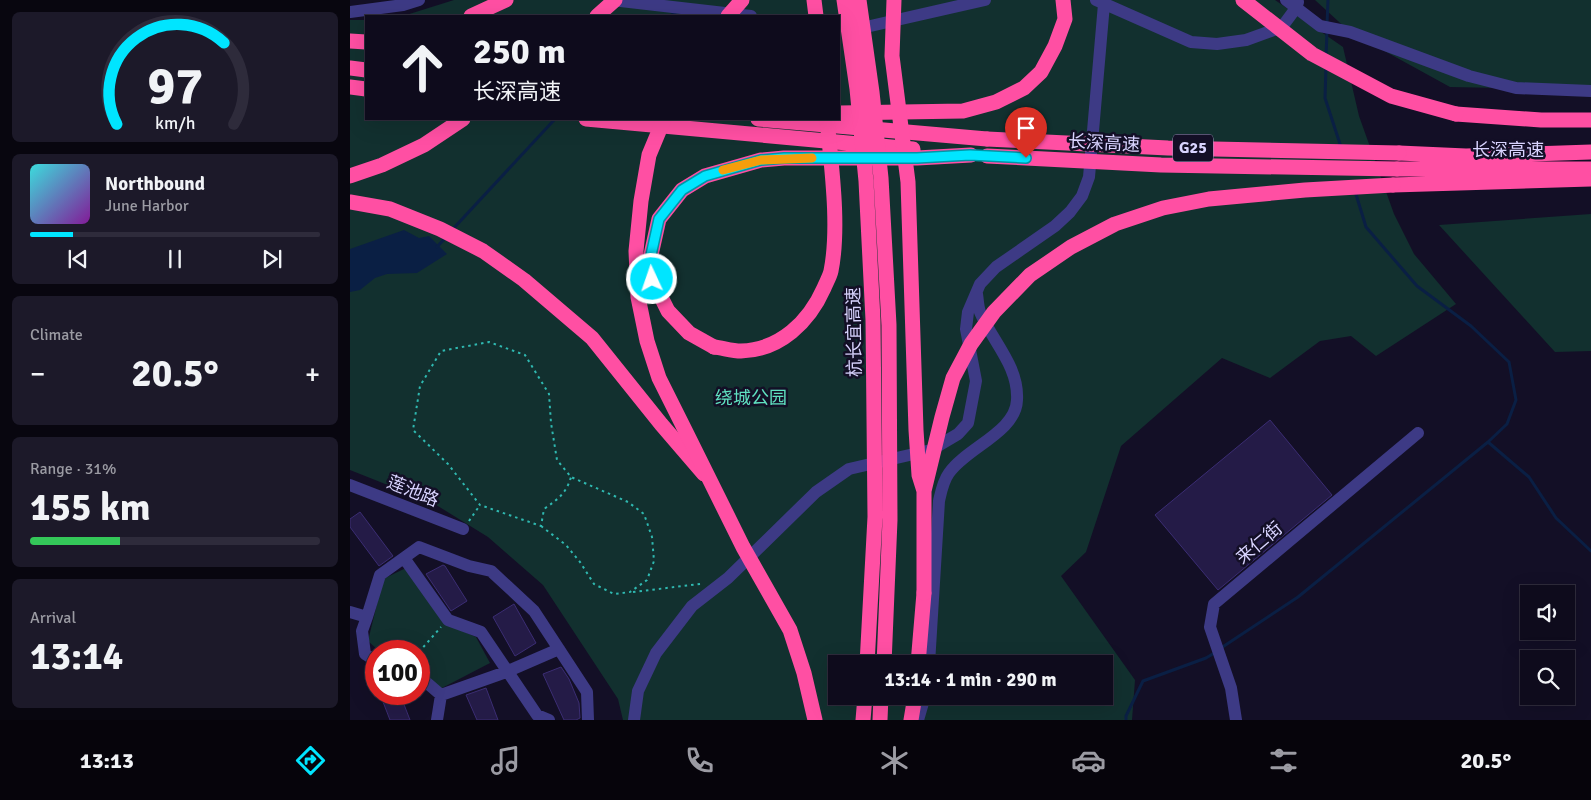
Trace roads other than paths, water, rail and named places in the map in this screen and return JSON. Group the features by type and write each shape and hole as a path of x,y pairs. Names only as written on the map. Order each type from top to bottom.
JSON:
{"highway":[{"path":"473,15 506,0"},
{"path":"598,15 614,0"},
{"path":"729,15 742,0"},
{"path":"814,0 816,15"},
{"name":"杭长宜高速","path":"844,0 866,182 873,320 874,517 866,655"},
{"name":"杭长宜高速","path":"859,0 872,92 881,178 888,325 890,520 884,655"},
{"path":"894,0 892,56 908,182 916,439 919,475 924,491"},
{"path":"840,113 963,111 996,102 1024,88 1041,72 1056,46 1065,19 1063,0"},
{"path":"1243,0 1312,54 1391,96 1456,114 1541,120 1591,120"},
{"path":"350,41 365,42"},
{"path":"350,68 365,70"},
{"path":"350,87 365,89"},
{"path":"350,176 382,165 424,144 461,120"},
{"name":"长深高速","path":"596,120 970,155 1161,165 1397,169 1591,169"},
{"path":"664,120 650,155 641,201 636,251 638,297 647,341 659,378 743,547 790,630 804,673 814,720"},
{"name":"长深高速","path":"769,120 987,139 1168,148 1466,156 1591,152"},
{"path":"827,120 831,158 834,191 834,237 831,272 807,318 780,340 765,347 740,351 714,346 689,333 668,311 652,279 651,255 659,219 682,190 705,176 761,160 784,158 831,158 917,158 970,155"},
{"path":"919,655 924,593 924,491 953,378 971,344 994,312 1030,275 1063,253 1115,224 1162,208 1219,198 1305,190 1393,185 1591,179"},
{"path":"350,202 390,209 440,229 483,251 524,280 592,338 713,485"},
{"path":"863,720 864,705"},
{"path":"880,720 881,705"},
{"path":"911,720 914,705"}],"street":[{"path":"350,12 403,5 419,0"},
{"path":"614,0 742,15"},
{"path":"840,25 866,27 986,0"},
{"path":"634,720 638,691 656,654 692,606 728,578 816,492 849,469 931,450 958,434 968,423 976,381 966,329 968,312 980,284 996,267 1055,226 1070,212 1082,196 1089,177 1101,2 1191,42 1217,44 1246,40 1282,27 1294,3 1320,26 1341,30 1469,76 1516,88 1591,91"},
{"path":"930,655 939,501 942,486 947,475 958,462 1005,426 1014,415 1018,400 1015,381 1002,351 980,312 977,294"},
{"name":"来仁街","path":"1236,720 1231,688 1210,628 1214,604 1418,432"},
{"name":"莲池路","path":"350,485 464,530"},
{"path":"365,654 362,631 380,575 419,547 469,566 491,571 534,611 587,692 588,720"},
{"path":"404,558 448,620 481,632 506,672 537,715 549,720"},
{"path":"350,612 366,617"},
{"path":"440,695 506,672 559,649"},
{"path":"430,686 440,695"},
{"path":"436,720 440,695"},
{"path":"918,720 922,705"}],"water":[{"path":"404,230 419,238 429,236 447,254 417,273 387,274 375,278 360,290 350,292 350,249"}],"waterway":[{"path":"1327,24 1328,0"},
{"path":"672,15 676,12"},
{"path":"1326,57 1327,31"},
{"path":"1326,66 1325,98 1341,147"},
{"path":"452,230 554,120"},
{"path":"1221,648 1298,597 1488,442 1507,424 1516,400 1509,362 1471,326 1417,286 1366,227 1355,191"},
{"path":"437,247 446,237"},
{"path":"1488,442 1529,477 1556,518 1591,551"},
{"path":"1126,720 1126,716 1143,681 1206,658 1216,652"}],"park label":[{"name":"绕城公园","path":"751,398"}]}
